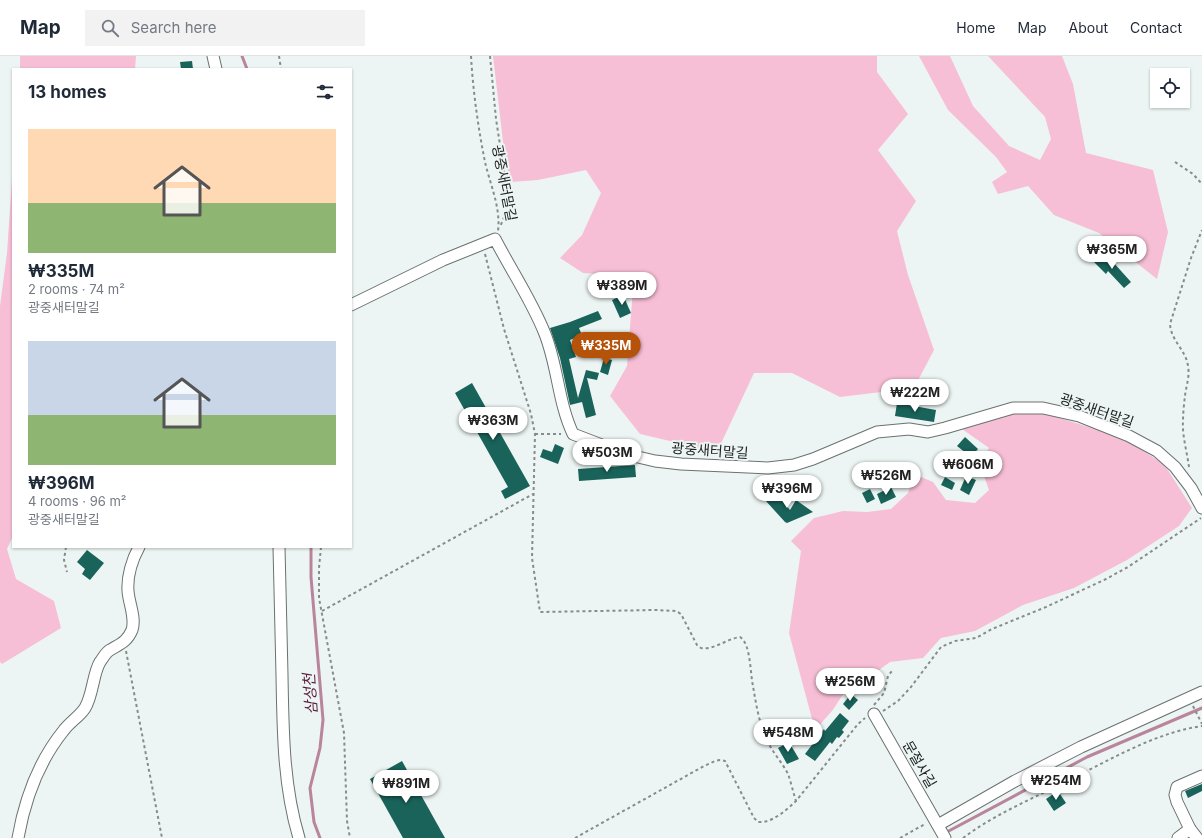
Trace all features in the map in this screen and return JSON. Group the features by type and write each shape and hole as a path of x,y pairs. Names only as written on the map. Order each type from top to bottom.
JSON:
{"street":[{"path":"213,56 216,68"},
{"path":"352,306 497,235"},
{"name":"광중새터말길","path":"497,235 545,334 555,370 562,406 566,420 573,434 625,454 655,461 681,464 768,468 794,465 813,459 877,432 909,429 928,432 1014,408 1043,408 1079,416 1129,436 1158,451 1175,467 1191,488 1202,508"},
{"path":"18,838 31,785 45,756 64,729 85,708 99,663 109,651 127,640 132,629 132,610 128,591 130,572 139,548"},
{"path":"279,548 282,700 286,765 290,804 299,838"},
{"path":"939,827 1015,781 1054,761 1202,692"},
{"name":"문절사길","path":"872,714 939,827"},
{"path":"1178,838 1194,834 1175,795 1177,787 1202,776"}],"path":[{"path":"279,56 281,68"},
{"name":"광중새터말길","path":"471,56 473,81 485,161 499,219 497,235"},
{"path":"490,56 496,119 506,190 506,212 497,235"},
{"path":"1175,162 1193,174 1202,184"},
{"path":"1191,488 1183,423 1185,396 1189,376 1188,364 1182,350 1170,332 1170,324 1191,258 1202,230"},
{"path":"483,243 504,329 531,414 535,434 532,558 540,612 676,611 681,614 697,645 701,648 714,647 733,638 742,638 746,644 748,653 750,675 760,722 768,741 788,774 796,801"},
{"path":"535,434 573,434"},
{"path":"322,612 533,494"},
{"path":"575,838 704,766 720,760 725,761 730,769 754,818 758,822 776,818 796,801 858,724 872,714 877,714 886,710 898,701 911,687 941,647 955,641 976,638 992,628 1046,607 1106,579 1151,553 1202,517"},
{"path":"66,548 64,560 66,572"},
{"path":"321,548 320,598 344,733 347,821 350,838"},
{"path":"127,640 126,652 162,838"},
{"path":"872,714 876,702 884,694 888,676 892,672"},
{"path":"963,838 990,820 1108,761 1155,739 1187,728 1202,725 1193,705"},
{"path":"900,838 939,827"}],"shaded area":[{"path":"20,56 136,56 135,68 20,68"},
{"path":"493,56 877,56 877,72 908,114 878,150 916,201 897,231 908,275 934,350 914,388 840,397 792,373 754,373 717,452 640,434 610,396 627,366 634,276 583,273 560,258 582,235 601,193 586,170 538,180 510,182 505,159"},
{"path":"919,56 950,56 973,106 1009,146 1040,160 1051,139 1045,117 988,56 1062,56 1073,84 1086,153 1153,170 1168,232 1157,279 1099,233 1054,215 1028,186 998,194 992,182 1007,172 996,157 948,110"},
{"path":"12,179 12,538 7,549 16,579 54,601 61,628 2,664 0,662 0,306 7,253"},
{"path":"1012,414 1047,414 1098,430 1134,445 1164,464 1192,508 1179,526 1127,560 1074,588 1023,605 975,631 941,638 923,658 890,662 868,678 848,687 832,711 815,730 789,633 801,551 791,541 814,518 843,511 867,512 891,509 908,493 914,474 933,482 946,500 975,503 989,490 980,465 989,448 962,429"}],"building":[{"path":"192,61 193,68 181,68 180,62"},
{"path":"1104,252 1131,282 1124,288 1108,271 1106,274 1094,262"},
{"path":"623,295 631,313 620,318 612,300"},
{"path":"598,311 602,319 579,328 582,335 570,340 576,357 569,359 578,398 586,370 599,373 597,380 587,378 596,415 586,418 582,402 570,405 560,358 550,328"},
{"path":"604,358 612,360 608,375 600,372"},
{"path":"472,383 530,486 505,499 501,491 508,487 455,393"},
{"path":"897,403 936,410 934,422 895,416"},
{"path":"965,437 978,449 971,457 957,446"},
{"path":"555,444 564,448 558,464 540,457 543,449 552,452"},
{"path":"635,465 636,477 579,481 578,469"},
{"path":"966,476 976,480 969,495 960,490"},
{"path":"945,477 955,483 952,490 941,485"},
{"path":"891,487 896,497 881,504 877,494"},
{"path":"870,489 875,499 867,503 862,493"},
{"path":"775,491 790,510 796,500 813,512 787,523 785,522 765,500"},
{"path":"87,550 104,563 90,580 82,574 85,569 77,562"},
{"path":"851,694 858,700 849,710 843,704"},
{"path":"840,713 849,721 842,730 844,732 839,738 837,737 832,744 830,742 815,761 805,754 824,729 825,731"},
{"path":"789,742 799,759 787,764 778,748"},
{"path":"402,761 445,838 403,838 370,779"},
{"path":"1202,784 1202,791 1188,798 1185,791"},
{"path":"1058,791 1066,803 1054,811 1046,799"}],"waterway":[{"name":"삼성천","path":"242,56 247,68"},
{"name":"삼성천","path":"311,548 311,577 323,720 320,748 310,788 314,822 320,838"},
{"path":"945,833 1087,757 1202,708"}]}
